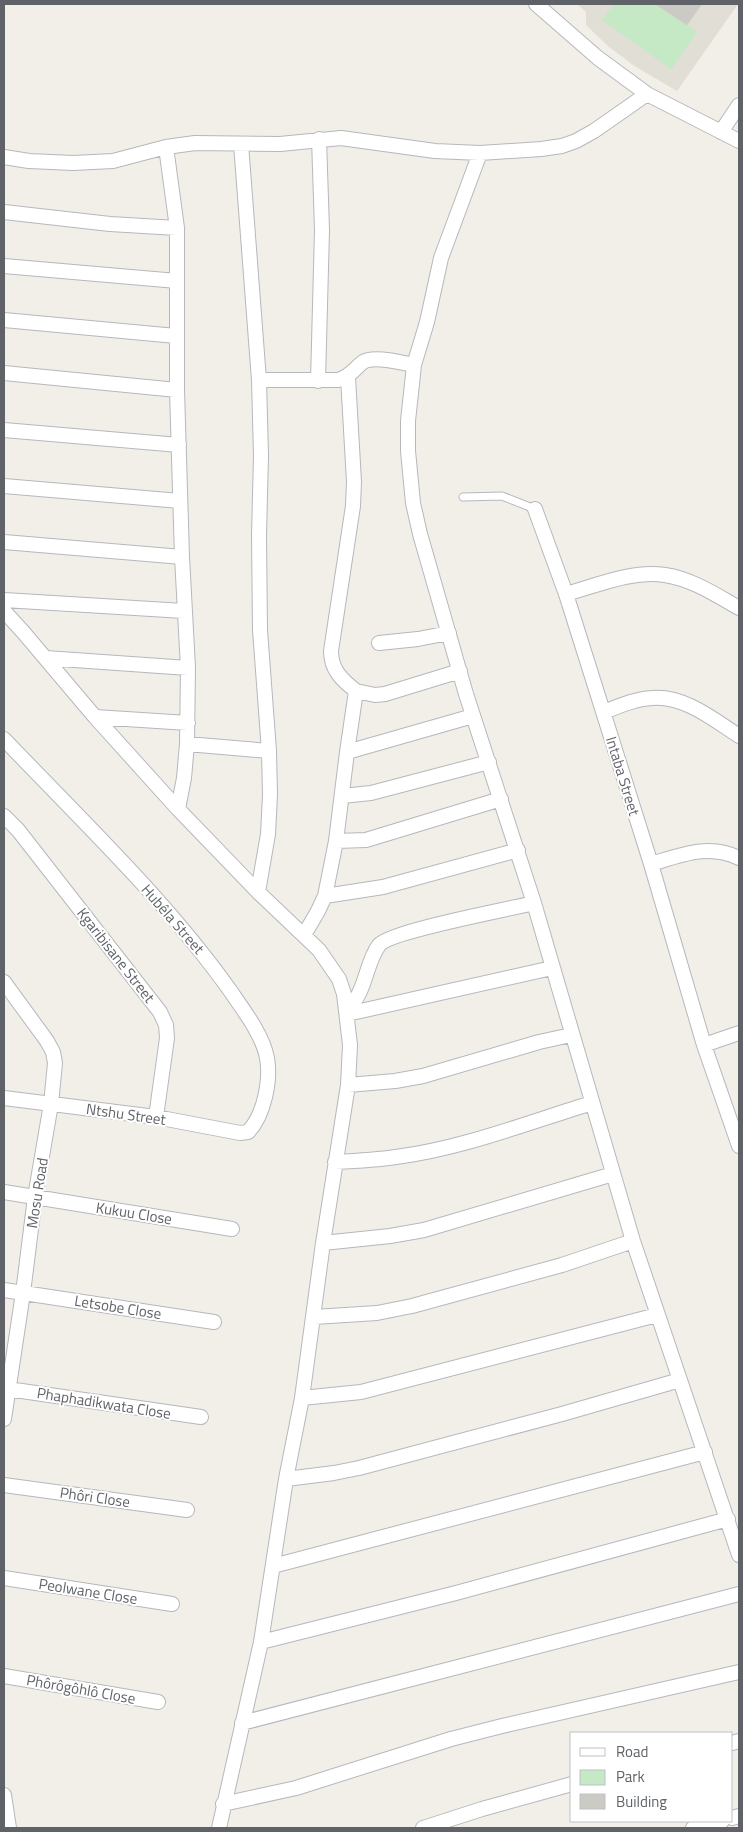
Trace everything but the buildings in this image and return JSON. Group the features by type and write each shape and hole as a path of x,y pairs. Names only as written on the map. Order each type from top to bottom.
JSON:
{"street":[{"path":"536,4 598,58 647,94 739,141"},
{"path":"4,157 28,161 73,163 113,161 166,147 195,143 288,143 340,138 435,151 480,153 541,149 562,146 576,141 594,131 647,94"},
{"path":"721,132 739,106"},
{"path":"318,380 322,230 319,139"},
{"path":"241,144 259,380 261,448 259,535 260,630 269,751 270,795 268,834 258,892"},
{"path":"166,147 177,228 177,390 184,611 188,668 187,744 184,778 178,810"},
{"path":"480,153 441,258 427,322 414,365 408,420 410,479 420,534 473,716 534,903 633,1242 739,1554"},
{"path":"4,212 110,224 177,228"},
{"path":"4,266 177,281"},
{"path":"4,320 176,336"},
{"path":"259,380 338,380 348,376 369,359 414,365"},
{"path":"4,373 177,390"},
{"path":"348,376 354,482 353,506 331,651 334,669 356,692 375,695 399,691 460,671"},
{"path":"4,430 179,445"},
{"path":"4,486 180,501"},
{"name":"Intaba Street","path":"535,509 566,594 604,712 704,1045 739,1146"},
{"path":"4,542 182,557"},
{"path":"566,594 620,578 665,575 686,580 739,608"},
{"path":"4,600 184,611"},
{"path":"4,611 178,810 258,892 319,950 340,979 347,1012 350,1045 348,1085 323,1242 302,1398 286,1479 260,1642 219,1828"},
{"path":"379,643 418,639 449,633"},
{"path":"46,658 188,668"},
{"path":"304,935 325,896 336,841 356,692"},
{"path":"604,712 637,700 666,698 691,707 739,736"},
{"path":"347,752 473,716"},
{"path":"95,717 188,723"},
{"name":"Hubêla Street","path":"4,739 119,858 174,919 210,962 250,1021 263,1044 267,1059 267,1072 266,1090 261,1111 253,1127 248,1132"},
{"path":"187,744 269,751"},
{"path":"342,796 356,796 389,789 489,762"},
{"path":"336,841 366,840 501,799"},
{"name":"Kgaribisane Street","path":"4,816 18,830 160,1012 166,1025 167,1038 156,1117"},
{"path":"325,896 383,887 518,850"},
{"path":"651,864 702,850 729,853 739,858"},
{"path":"347,1012 360,993 378,948 386,940 426,928 534,903"},
{"path":"347,1012 552,968"},
{"name":"Mosu Road","path":"4,982 8,995 39,1029 53,1052 54,1074 4,1419"},
{"path":"704,1045 739,1033"},
{"path":"348,1085 395,1081 423,1076 539,1042 571,1035"},
{"name":"Ntshu Street","path":"4,1098 156,1117 230,1132 248,1132"},
{"path":"335,1162 396,1158 426,1152 460,1144 592,1104"},
{"path":"323,1242 390,1236 424,1230 613,1174"},
{"name":"Kukuu Close","path":"4,1192 232,1228"},
{"path":"314,1317 378,1313 412,1306 562,1265 633,1242"},
{"name":"Letsobe Close","path":"4,1290 214,1322"},
{"path":"302,1398 361,1392 657,1316"},
{"path":"286,1479 359,1468 562,1414 680,1380"},
{"name":"Phaphadikwata Close","path":"8,1389 201,1417"},
{"path":"273,1566 705,1452"},
{"name":"Phôri Close","path":"4,1485 187,1510"},
{"path":"260,1642 456,1593 728,1519"},
{"name":"Peolwane Close","path":"4,1578 172,1604"},
{"path":"242,1723 739,1594"},
{"path":"224,1804 296,1788 502,1726 739,1672"},
{"name":"Phôrôgôhlô Close","path":"4,1676 158,1702"},
{"path":"423,1828 570,1785"},
{"path":"4,1795 9,1828"},
{"path":"693,1828 718,1822"}],"lane":[{"path":"463,497 502,496 535,509"}],"shaded area":[{"path":"577,4 738,4 677,91 636,67 609,47 586,25 586,12"}],"green space":[{"path":"614,4 658,4 697,32 671,69 602,20"}]}
